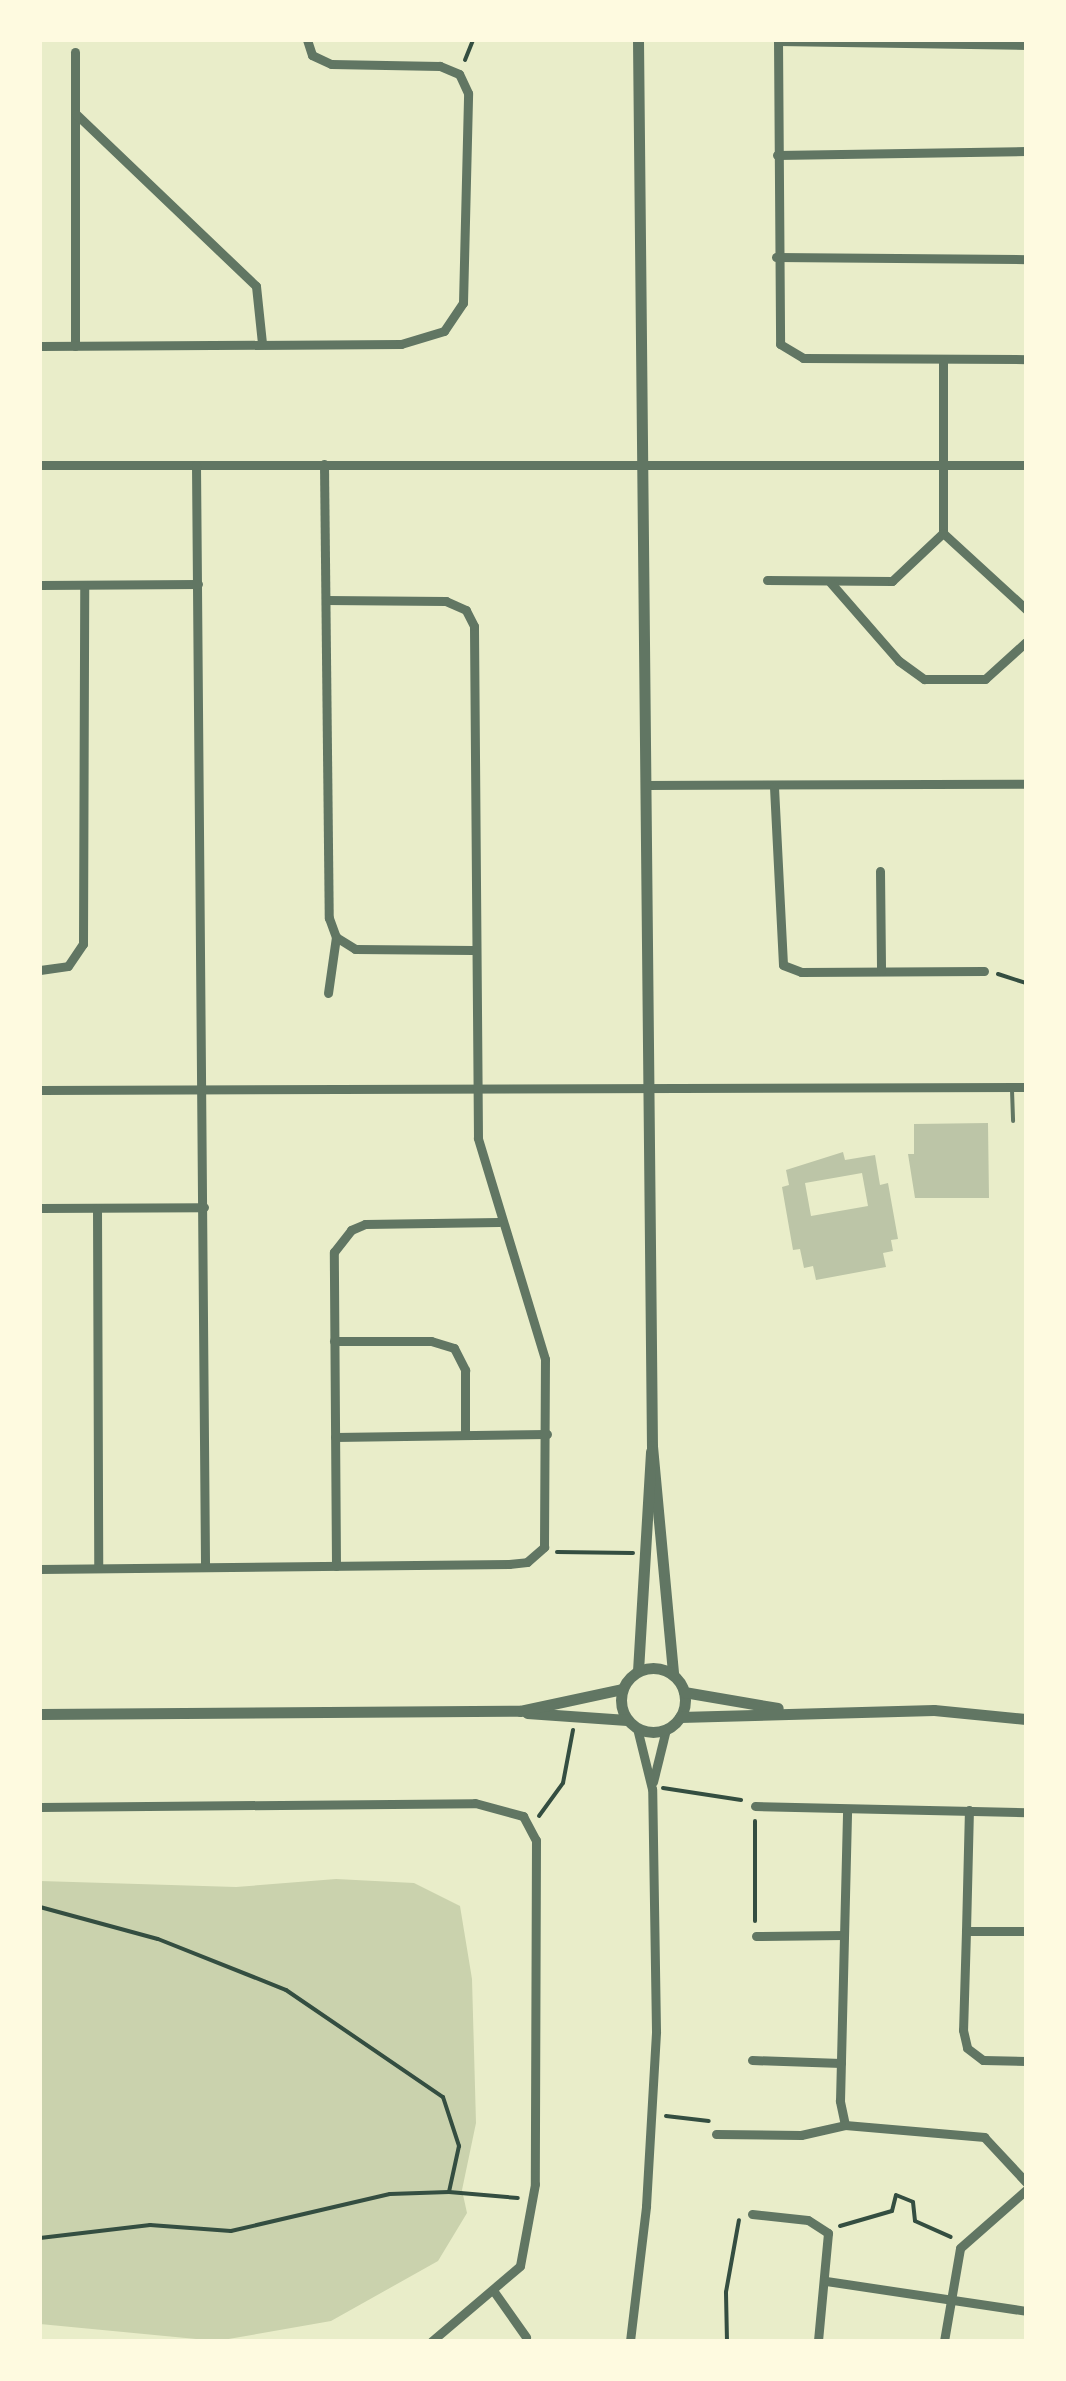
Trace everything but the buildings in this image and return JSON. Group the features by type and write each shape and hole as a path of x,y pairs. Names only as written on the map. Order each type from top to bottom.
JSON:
{"street":[{"path":"40,346 400,344 444,331 463,303 468,93 459,74 440,66 331,64 312,55 307,40"},
{"path":"638,40 652,1446 673,1674 684,1692 680,1717"},
{"path":"1026,45 778,41 776,257 778,332 792,355 1026,360"},
{"path":"75,52 76,346"},
{"path":"76,114 256,286 262,343"},
{"path":"777,155 1026,151"},
{"path":"776,257 1026,259"},
{"path":"942,360 943,533 1026,609"},
{"path":"324,464 329,918 336,937 328,994"},
{"path":"40,465 1026,466"},
{"path":"196,465 205,1567"},
{"path":"767,580 892,581 943,533"},
{"path":"830,582 899,661 924,679 986,678 1026,642"},
{"path":"40,585 198,584"},
{"path":"40,970 68,966 83,944 84,586"},
{"path":"40,1569 508,1564 526,1562 544,1547 547,1434 541,1343 499,1222 481,1156 473,950 474,626 466,610 446,601 326,600"},
{"path":"645,785 1026,784"},
{"path":"774,787 778,952 784,965 800,972 984,971"},
{"path":"880,871 881,971"},
{"path":"336,937 354,948 473,950"},
{"path":"40,1090 1026,1087"},
{"path":"40,1208 204,1207"},
{"path":"96,1208 98,1568"},
{"path":"336,1566 334,1252 351,1230 380,1222 499,1222"},
{"path":"334,1341 432,1342 454,1348 465,1370 465,1434"},
{"path":"335,1437 547,1434"},
{"path":"520,1711 622,1690 638,1671 642,1553 652,1446"},
{"path":"638,1671 673,1674"},
{"path":"622,1690 652,1789"},
{"path":"684,1692 782,1710"},
{"path":"630,2341 653,2115 652,1789 666,1729 680,1717 782,1710 934,1710 1026,1719"},
{"path":"40,1714 520,1711 666,1729"},
{"path":"40,1807 475,1803 523,1816 532,1829 533,2199 520,2266 495,2293 432,2341"},
{"path":"754,1806 1026,1812"},
{"path":"846,2125 841,2063 847,1809"},
{"path":"970,1810 967,2048 983,2060 1026,2061"},
{"path":"966,1931 1026,1932"},
{"path":"756,1936 844,1935"},
{"path":"752,2060 841,2063"},
{"path":"716,2134 801,2135 846,2125 984,2137 1026,2182"},
{"path":"944,2341 966,2239 1026,2190"},
{"path":"752,2214 808,2220 828,2232 818,2341"},
{"path":"826,2281 1026,2311"},
{"path":"495,2293 526,2337"}],"lane":[{"path":"1012,1087 1013,1121"}],"path":[{"path":"459,74 473,40"},
{"path":"984,971 1026,983"},
{"path":"544,1547 562,1554 642,1553"},
{"path":"532,1829 563,1783 575,1719"},
{"path":"652,1789 692,1788 754,1806 756,1936"},
{"path":"40,1908 158,1940 286,1990 443,2097 458,2146 449,2192"},
{"path":"653,2115 707,2118 716,2134"},
{"path":"40,2238 150,2225 232,2230 390,2194 449,2192 533,2199"},
{"path":"828,2232 892,2211 896,2195 913,2202 915,2221 966,2239"},
{"path":"727,2341 734,2223 752,2214"}],"green space":[{"path":"336,1879 414,1883 460,1906 472,1979 476,2123 462,2190 467,2213 438,2261 331,2321 217,2341 40,2324 40,1881 236,1887"}]}
